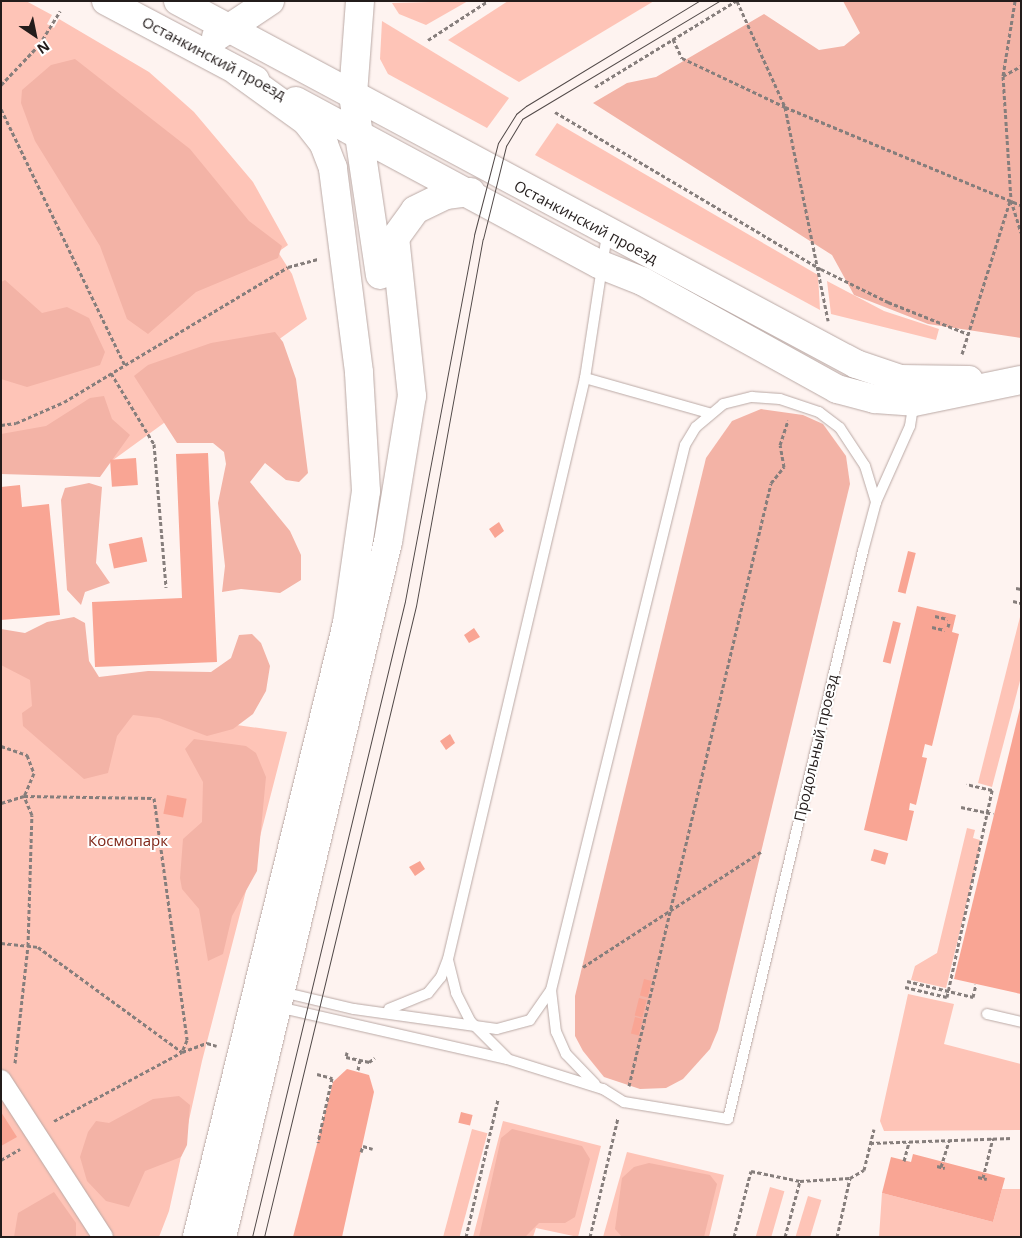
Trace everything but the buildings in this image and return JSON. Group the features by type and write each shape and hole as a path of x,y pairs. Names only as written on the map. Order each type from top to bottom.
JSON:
{"street":[{"name":"Останкинский проезд","path":"106,1 238,72 361,133 599,264 642,281 823,383 875,399 915,392"},
{"path":"174,1 174,29 186,44 207,42 270,1"},
{"name":"Останкинский проезд","path":"178,1 607,234 746,302 856,364 915,392"},
{"path":"360,1 353,95 361,133 395,388 400,459"},
{"path":"222,1237 356,579 366,453 346,258 329,156 306,120 238,72"},
{"path":"197,1237 270,1000 370,630 412,383 395,238 406,218 423,205 446,195 471,192"},
{"path":"915,392 1016,380"},
{"path":"6,1088 103,1237"}],"lane":[{"path":"381,1011 408,1005 428,993 442,977 448,959 585,378 596,321 599,264 607,234"},
{"path":"585,378 709,412"},
{"name":"Продольный проезд","path":"624,1102 728,1119 876,502 910,426 915,392"},
{"path":"624,1102 603,1090 582,1074 566,1054 550,1007 551,990 674,478 685,445 709,412 737,399 766,397 819,412 856,449 876,502"},
{"path":"448,959 456,994 471,1022 507,1059"},
{"path":"270,1000 514,1027 530,1020 551,990"},
{"path":"270,1000 507,1059 603,1090"},
{"path":"987,1014 1021,1022"}],"path":[{"path":"428,40 488,1"},
{"path":"595,87 736,1 785,107 821,269 830,328"},
{"path":"1015,1 1003,76 1011,200 1021,232"},
{"path":"1,85 39,44 60,11"},
{"path":"673,39 682,58 785,107 1021,205"},
{"path":"1003,76 1021,66"},
{"path":"1,109 125,366"},
{"path":"555,112 821,269 968,334"},
{"path":"962,354 1011,200"},
{"path":"1,425 16,423 64,402 288,266 324,258"},
{"path":"111,374 154,444 166,588"},
{"path":"590,1237 624,1102 771,483 784,467 780,445 790,412"},
{"path":"1016,588 1021,589"},
{"path":"1013,602 1021,603"},
{"path":"932,627 948,625 935,616"},
{"path":"1,746 19,748 32,763 33,783 24,796"},
{"path":"905,987 947,997 986,834 981,833 992,790 967,784"},
{"path":"6,1088 28,946 32,814 24,796"},
{"path":"1,804 24,796 154,798 187,1040 182,1052"},
{"path":"961,807 993,814"},
{"path":"583,967 670,908 761,852"},
{"path":"1,944 38,948 182,1052"},
{"path":"907,981 973,997 976,984"},
{"path":"34,1132 182,1052 207,1043 217,1046"},
{"path":"347,1052 346,1057 374,1063 375,1058"},
{"path":"358,1070 360,1060"},
{"path":"316,1074 332,1078 318,1142"},
{"path":"466,1237 498,1099"},
{"path":"734,1237 751,1171 800,1181 850,1178 864,1170 874,1129"},
{"path":"983,1178 993,1138"},
{"path":"870,1143 1012,1138"},
{"path":"941,1167 949,1140"},
{"path":"904,1161 909,1142"},
{"path":"361,1152 363,1146 373,1149"},
{"path":"837,1237 850,1178"},
{"path":"785,1237 800,1181"}],"green space":[{"path":"1,1 26,1 52,15 47,24 54,28 59,19 149,72 194,112 253,182 288,245 278,252 292,274 307,319 109,463 1,470"},
{"path":"468,1 426,25 399,14 392,3"},
{"path":"508,1 654,1 519,82 448,40"},
{"path":"382,21 509,98 487,128 388,74 380,59"},
{"path":"557,123 818,275 820,310 535,155"},
{"path":"827,281 884,311 939,329 936,340 831,314"},
{"path":"1021,613 1021,677 992,787 978,783"},
{"name":"Космопарк","path":"1,651 88,704 287,732 202,1061 169,1211 159,1237 1,1237"},
{"path":"967,828 975,830 973,838 980,840 979,853 946,988 911,980 915,966 937,953"},
{"path":"908,994 954,1004 944,1044 1021,1064 1021,1130 884,1131 880,1121"},
{"path":"503,1121 601,1146 578,1237 536,1228 533,1237 473,1237"},
{"path":"472,1129 487,1133 460,1237 443,1236"},
{"path":"627,1152 724,1175 709,1237 603,1237"},
{"path":"770,1187 784,1191 771,1237 756,1236"},
{"path":"1002,1189 1021,1189 1021,1237 879,1237 882,1193 993,1222"},
{"path":"808,1196 821,1200 810,1237 796,1236"}],"shaded area":[{"path":"843,1 1021,1 1021,338 928,324 854,295 832,255 593,103 627,83 656,77 764,14 819,50 844,46 860,33"},
{"path":"75,59 190,149 249,221 282,246 278,258 196,292 148,334 127,319 100,246 35,141 21,103 22,90 51,65"},
{"path":"5,280 42,313 67,307 89,318 105,352 100,365 27,387 1,379 1,282"},
{"path":"275,332 283,342 296,379 308,473 299,482 286,480 265,463 250,482 290,531 301,555 301,580 280,593 241,589 222,592 225,566 218,503 226,464 224,452 213,443 177,443 134,376 148,365 211,343"},
{"path":"104,396 112,419 130,435 100,477 1,474 1,434 46,426 90,398"},
{"path":"761,409 803,415 823,424 846,456 850,484 718,1030 710,1049 683,1079 666,1088 640,1089 604,1077 583,1051 575,1036 575,996 706,458 732,421"},
{"path":"89,483 102,487 96,563 110,583 85,592 81,605 67,590 61,500 65,488"},
{"path":"74,617 85,623 89,661 99,677 148,671 211,672 231,658 239,635 252,634 261,643 270,666 266,691 253,714 233,729 207,736 159,718 133,715 117,736 108,773 84,779 23,726 22,713 32,706 30,680 1,665 1,629 25,633 47,622"},
{"path":"194,739 246,746 256,753 266,777 257,871 232,916 223,954 208,961 199,909 182,889 180,878 183,839 202,822 203,782 185,749"},
{"path":"179,1096 190,1105 187,1145 181,1157 145,1171 129,1207 106,1201 87,1181 80,1157 88,1132 96,1121 109,1123 153,1099"},
{"path":"512,1129 582,1146 590,1159 575,1217 565,1223 539,1223 525,1237 479,1237 501,1138"},
{"path":"649,1163 710,1175 717,1184 704,1237 622,1237 615,1229 622,1178 634,1167"},
{"path":"54,1192 76,1223 76,1236 14,1237 18,1213"}],"tram line":[{"path":"252,1237 405,601 474,235 498,143 516,114 526,106 699,1"},
{"path":"264,1237 416,606 483,239 506,146 522,119 719,1"}]}
